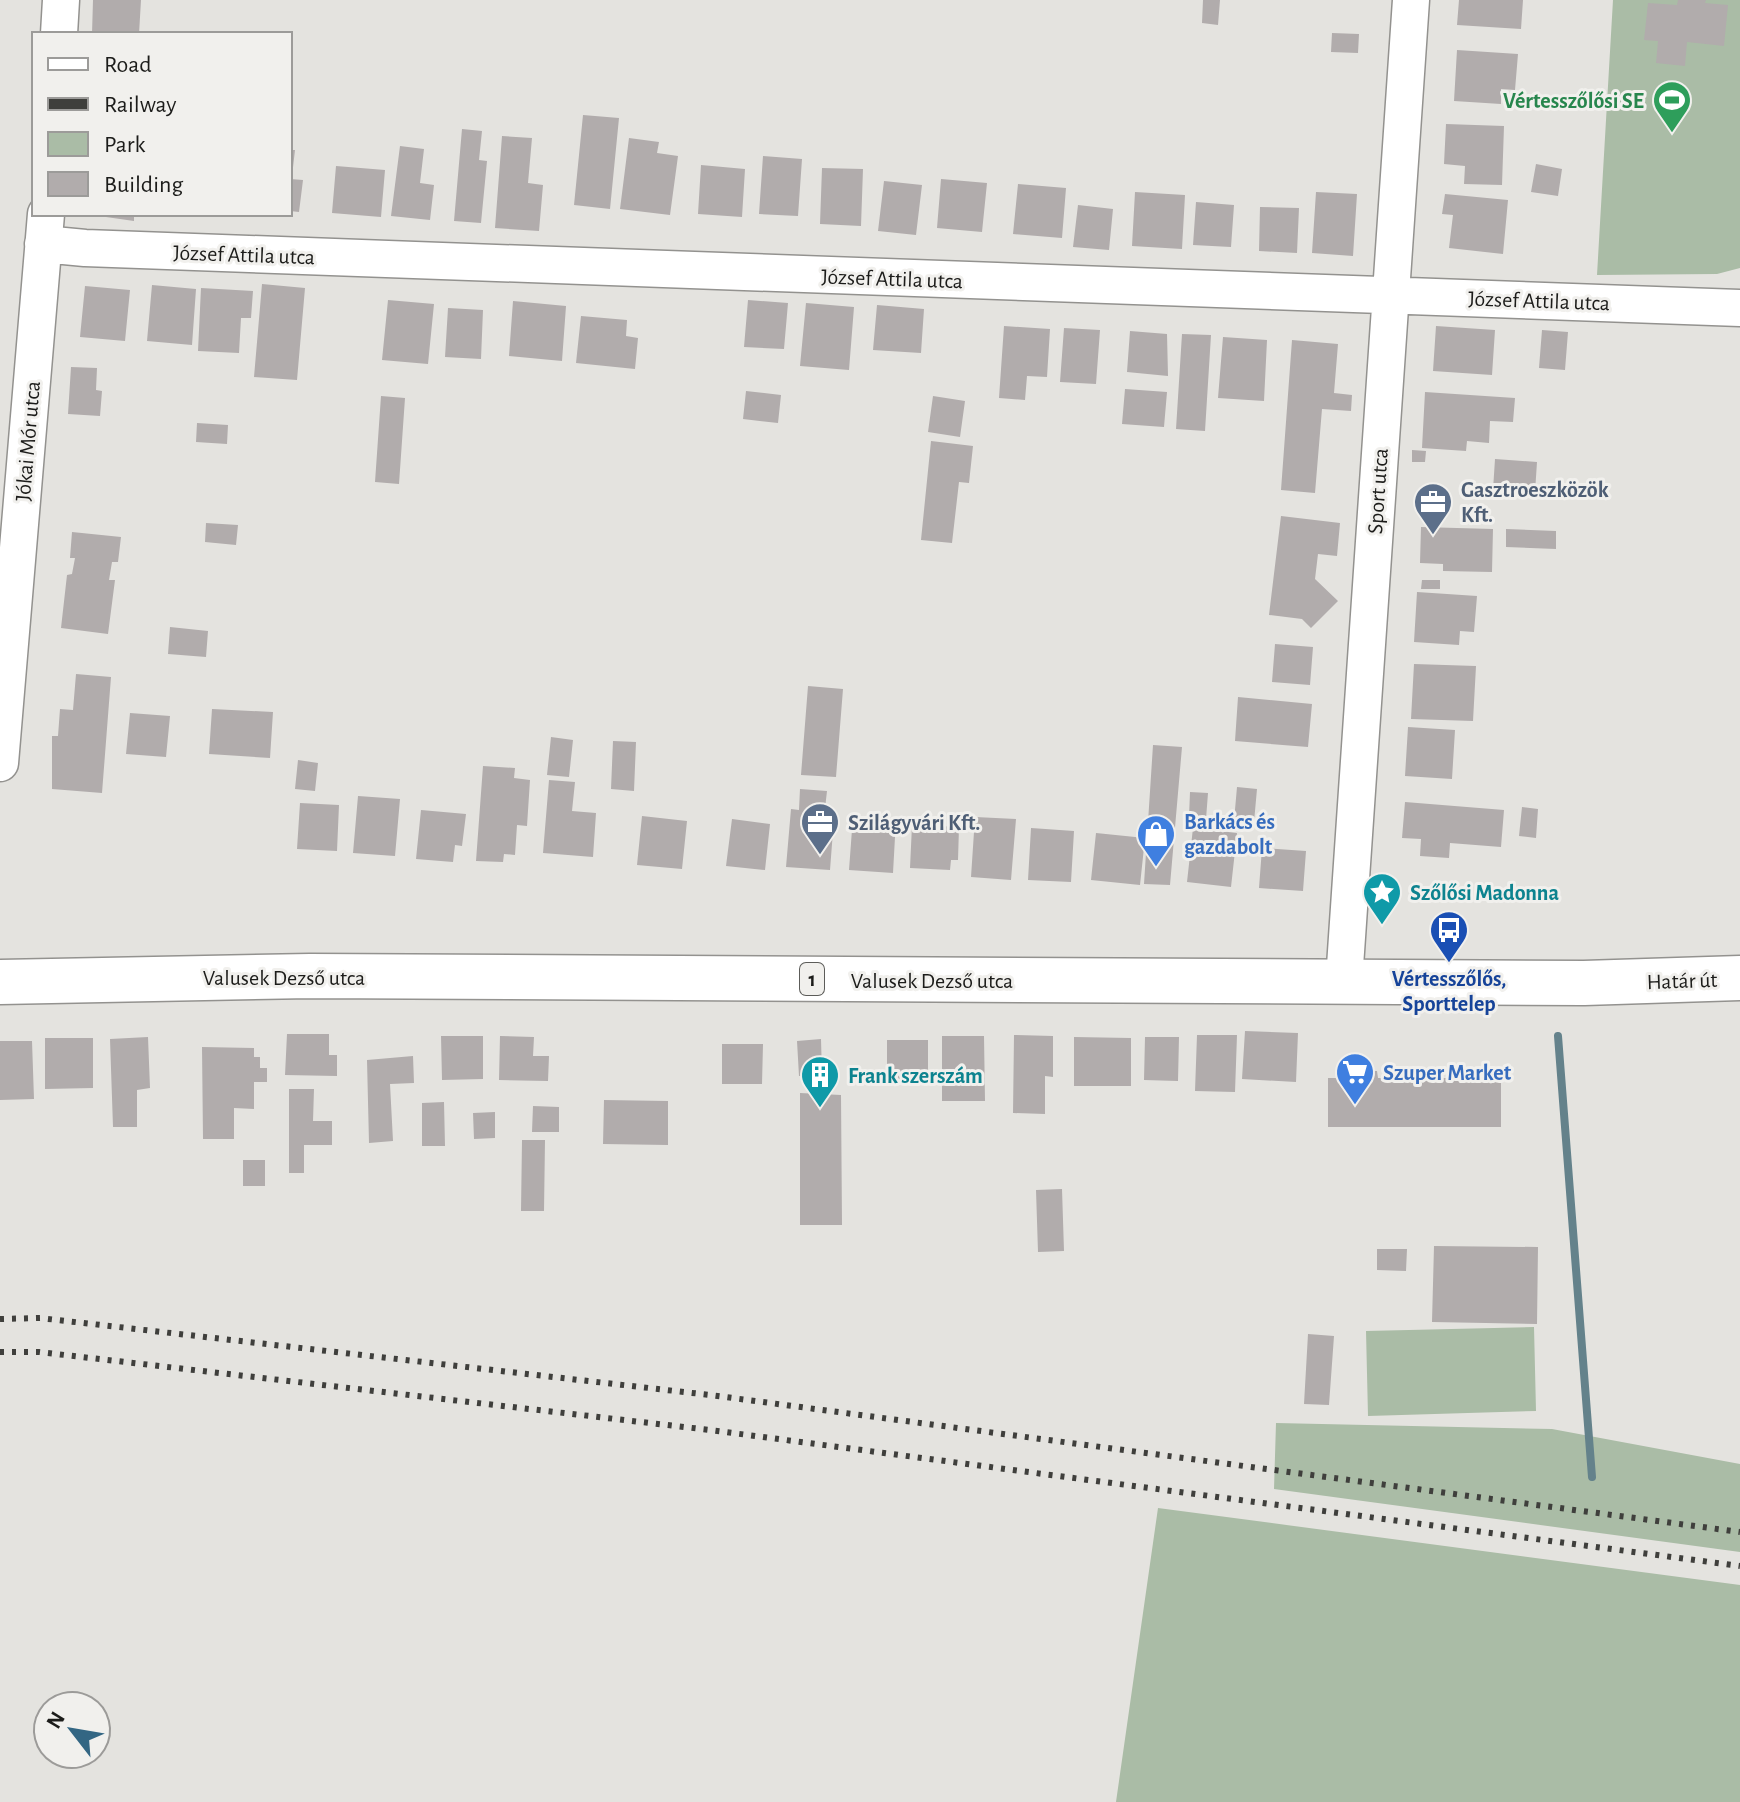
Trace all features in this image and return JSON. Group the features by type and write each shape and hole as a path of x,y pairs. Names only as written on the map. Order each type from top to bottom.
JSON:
{"main road":[{"name":"Valusek Dezső utca","path":"0,982 295,976 1624,982"},
{"name":"Határ út","path":"1624,982 1740,978"}],"street":[{"path":"59,32 61,0"},
{"name":"Sport utca","path":"1344,981 1411,0"},
{"name":"József Attila utca","path":"44,229 85,248 1740,308"},
{"name":"Jókai Mór utca","path":"0,763 44,229"}],"green space":[{"name":"Vértesszőlősi SE","path":"1613,0 1740,0 1740,268 1717,274 1597,275"},
{"path":"1534,1327 1536,1411 1368,1416 1366,1331"},
{"path":"1276,1423 1552,1429 1740,1464 1740,1552 1274,1489"},
{"path":"1158,1508 1740,1585 1740,1802 1116,1802"}],"building":[{"path":"93,0 141,0 139,32 92,32"},
{"path":"1203,0 1220,0 1218,25 1202,23"},
{"path":"1459,0 1523,0 1521,29 1457,25"},
{"path":"1678,0 1706,0 1705,3 1728,5 1724,46 1687,42 1685,66 1656,63 1658,41 1644,40 1648,3 1677,5"},
{"path":"1332,33 1359,34 1358,53 1331,52"},
{"path":"1457,50 1518,54 1515,90 1501,89 1501,104 1454,101"},
{"path":"583,115 619,118 610,209 574,205"},
{"path":"1446,124 1504,126 1502,185 1464,184 1465,166 1444,164"},
{"path":"462,129 482,131 479,160 487,161 481,223 454,221"},
{"path":"502,136 532,138 528,183 543,185 539,231 495,228"},
{"path":"629,138 659,142 657,153 678,156 670,215 620,209"},
{"path":"400,146 424,149 420,183 434,185 430,220 391,216"},
{"path":"763,156 802,159 798,216 759,214"},
{"path":"1536,164 1562,169 1558,196 1531,192"},
{"path":"701,165 745,169 742,217 698,214"},
{"path":"336,166 385,170 381,217 332,213"},
{"path":"822,168 863,169 861,226 820,224"},
{"path":"292,179 303,180 299,212 292,211"},
{"path":"941,179 987,183 982,232 937,228"},
{"path":"884,181 922,185 916,235 878,231"},
{"path":"1018,184 1066,188 1062,238 1013,234"},
{"path":"1135,192 1185,195 1182,249 1132,246"},
{"path":"1316,192 1357,194 1353,256 1312,253"},
{"path":"1445,194 1508,200 1503,254 1449,248 1453,215 1442,214"},
{"path":"1196,202 1234,205 1231,247 1193,245"},
{"path":"1078,205 1113,209 1109,250 1073,247"},
{"path":"1260,207 1299,208 1297,253 1259,251"},
{"path":"99,216 134,216 134,221"},
{"path":"262,284 305,288 297,380 254,377"},
{"path":"152,285 196,289 192,345 147,341"},
{"path":"85,286 130,290 125,341 80,337"},
{"path":"201,288 253,291 251,318 241,318 239,353 198,351"},
{"path":"388,300 434,304 428,364 382,360"},
{"path":"748,300 788,303 784,349 744,347"},
{"path":"513,301 566,306 562,361 509,356"},
{"path":"806,303 854,307 849,370 800,366"},
{"path":"877,305 924,309 921,353 873,350"},
{"path":"448,308 483,310 481,359 445,357"},
{"path":"581,316 627,320 626,336 638,338 635,369 576,363"},
{"path":"1004,326 1050,329 1047,377 1027,376 1025,400 999,398"},
{"path":"1436,326 1495,330 1492,375 1433,371"},
{"path":"1064,328 1100,330 1096,384 1060,382"},
{"path":"1542,330 1568,332 1565,370 1539,368"},
{"path":"1130,331 1167,334 1168,376 1127,372"},
{"path":"1182,334 1211,335 1205,431 1176,429"},
{"path":"1223,337 1267,340 1264,401 1218,398"},
{"path":"1292,340 1338,344 1334,393 1352,395 1351,411 1322,409 1315,493 1281,490"},
{"path":"71,367 97,368 96,390 102,391 100,416 68,414"},
{"path":"1125,389 1167,392 1164,427 1122,424"},
{"path":"746,391 781,395 778,423 743,419"},
{"path":"1425,392 1515,398 1513,422 1490,421 1489,443 1467,441 1466,451 1422,448"},
{"path":"381,396 405,398 399,484 375,482"},
{"path":"933,396 965,401 960,437 928,432"},
{"path":"197,423 228,425 227,444 196,442"},
{"path":"931,441 973,446 969,483 959,482 952,543 921,540"},
{"path":"1412,450 1426,451 1425,462 1412,462"},
{"path":"1495,459 1537,462 1535,492 1493,490"},
{"path":"1281,516 1340,523 1337,556 1318,554 1315,579 1338,601 1311,628 1302,619 1269,615"},
{"path":"206,523 238,525 236,545 205,542"},
{"path":"1421,527 1493,529 1492,572 1443,571 1443,564 1420,563"},
{"path":"1506,529 1556,531 1556,549 1506,547"},
{"path":"72,532 121,537 118,562 112,562 109,580 115,580 108,634 61,628 67,575 72,574 75,558 70,558"},
{"path":"1422,580 1440,580 1440,589 1421,589"},
{"path":"1417,592 1477,596 1474,632 1460,631 1459,645 1414,642"},
{"path":"170,627 208,631 206,657 168,654"},
{"path":"1275,644 1313,647 1310,685 1272,682"},
{"path":"1414,664 1476,666 1473,721 1411,719"},
{"path":"76,674 111,677 102,793 52,789 52,736 58,736 60,709 73,710"},
{"path":"808,686 843,689 836,777 801,775"},
{"path":"1238,697 1312,704 1308,747 1235,741"},
{"path":"212,709 273,712 270,758 209,754"},
{"path":"130,713 170,716 166,757 126,754"},
{"path":"1408,727 1455,730 1452,779 1405,776"},
{"path":"551,737 573,740 569,777 547,775"},
{"path":"613,741 636,742 634,791 611,789"},
{"path":"1153,745 1182,747 1170,885 1144,884"},
{"path":"298,760 318,763 315,791 295,789"},
{"path":"483,766 515,768 514,778 530,780 527,826 517,825 515,855 504,854 503,862 476,861"},
{"path":"549,780 575,782 572,811 596,813 593,857 543,853"},
{"path":"1237,787 1257,789 1254,822 1234,821"},
{"path":"800,789 827,791 824,817 834,818 830,870 786,867 791,809 799,810"},
{"path":"1190,792 1208,793 1206,819 1189,817"},
{"path":"358,796 400,799 395,856 353,853"},
{"path":"1405,802 1504,810 1501,847 1450,843 1449,858 1420,856 1421,839 1402,838"},
{"path":"300,803 339,805 337,851 297,849"},
{"path":"1522,807 1538,809 1536,838 1519,836"},
{"path":"421,810 466,814 462,846 455,845 453,862 416,859"},
{"path":"642,816 687,821 682,869 637,865"},
{"path":"853,816 896,819 893,873 849,870"},
{"path":"975,817 1016,819 1011,880 971,877"},
{"path":"732,819 770,824 765,870 726,866"},
{"path":"912,825 959,827 958,860 951,860 950,870 910,868"},
{"path":"1031,828 1074,831 1071,882 1028,880"},
{"path":"1193,828 1237,833 1231,887 1187,882"},
{"path":"1096,833 1145,838 1140,885 1091,880"},
{"path":"1262,848 1306,851 1303,891 1259,888"},
{"path":"1245,1031 1298,1033 1296,1082 1242,1079"},
{"path":"287,1034 329,1034 329,1055 337,1055 337,1076 285,1075"},
{"path":"1014,1035 1053,1036 1053,1077 1045,1076 1045,1114 1013,1113"},
{"path":"1197,1035 1237,1035 1235,1092 1195,1091"},
{"path":"441,1036 483,1036 483,1079 442,1080"},
{"path":"500,1036 534,1037 533,1056 549,1056 548,1081 499,1080"},
{"path":"942,1036 984,1036 985,1101 942,1101"},
{"path":"148,1037 150,1088 137,1090 137,1127 113,1127 110,1039"},
{"path":"1074,1037 1131,1038 1131,1086 1074,1086"},
{"path":"1145,1037 1179,1037 1178,1081 1144,1080"},
{"path":"45,1038 93,1038 93,1088 45,1089"},
{"path":"821,1039 822,1075 799,1076 797,1041"},
{"path":"887,1040 928,1040 928,1081 887,1081"},
{"path":"0,1041 32,1041 34,1099 0,1100"},
{"path":"722,1044 763,1044 762,1084 722,1084"},
{"path":"202,1047 254,1048 254,1057 260,1057 260,1068 267,1068 267,1082 254,1082 254,1109 234,1108 234,1139 203,1139"},
{"path":"413,1056 414,1083 390,1084 393,1141 369,1143 367,1060"},
{"path":"1361,1071 1377,1071 1378,1078 1474,1078 1474,1072 1489,1072 1489,1078 1501,1078 1501,1127 1328,1127 1328,1078 1361,1078"},
{"path":"289,1089 314,1089 313,1121 332,1121 332,1145 304,1145 304,1173 289,1173"},
{"path":"800,1093 841,1095 842,1225 800,1225"},
{"path":"604,1100 668,1101 668,1145 603,1144"},
{"path":"444,1102 445,1146 422,1146 422,1103"},
{"path":"533,1106 559,1107 559,1132 532,1132"},
{"path":"495,1112 495,1138 474,1139 473,1113"},
{"path":"522,1140 545,1140 544,1211 521,1211"},
{"path":"243,1160 265,1160 265,1186 243,1186"},
{"path":"1062,1189 1064,1251 1038,1252 1036,1190"},
{"path":"1434,1246 1538,1247 1537,1324 1432,1322"},
{"path":"1377,1249 1407,1249 1406,1271 1377,1270"},
{"path":"1308,1334 1334,1336 1329,1405 1304,1404"}],"waterway":[{"path":"1558,1036 1592,1477"}],"railway":[{"path":"0,1319 40,1318 710,1395 1740,1532"},
{"path":"0,1352 39,1352 710,1430 1740,1566"}],"place":[{"name":"Vértesszőlősi SE","path":"1672,134"},
{"name":"Gasztroeszközök Kft.","path":"1433,536"},
{"name":"Szilágyvári Kft.","path":"820,856"},
{"name":"Barkács és gazdabolt","path":"1156,868"},
{"name":"Szőlősi Madonna","path":"1382,926"},
{"name":"Vértesszőlős, Sporttelep","path":"1449,964"},
{"name":"Szuper Market","path":"1355,1106"},
{"name":"Frank szerszám","path":"820,1109"}]}
